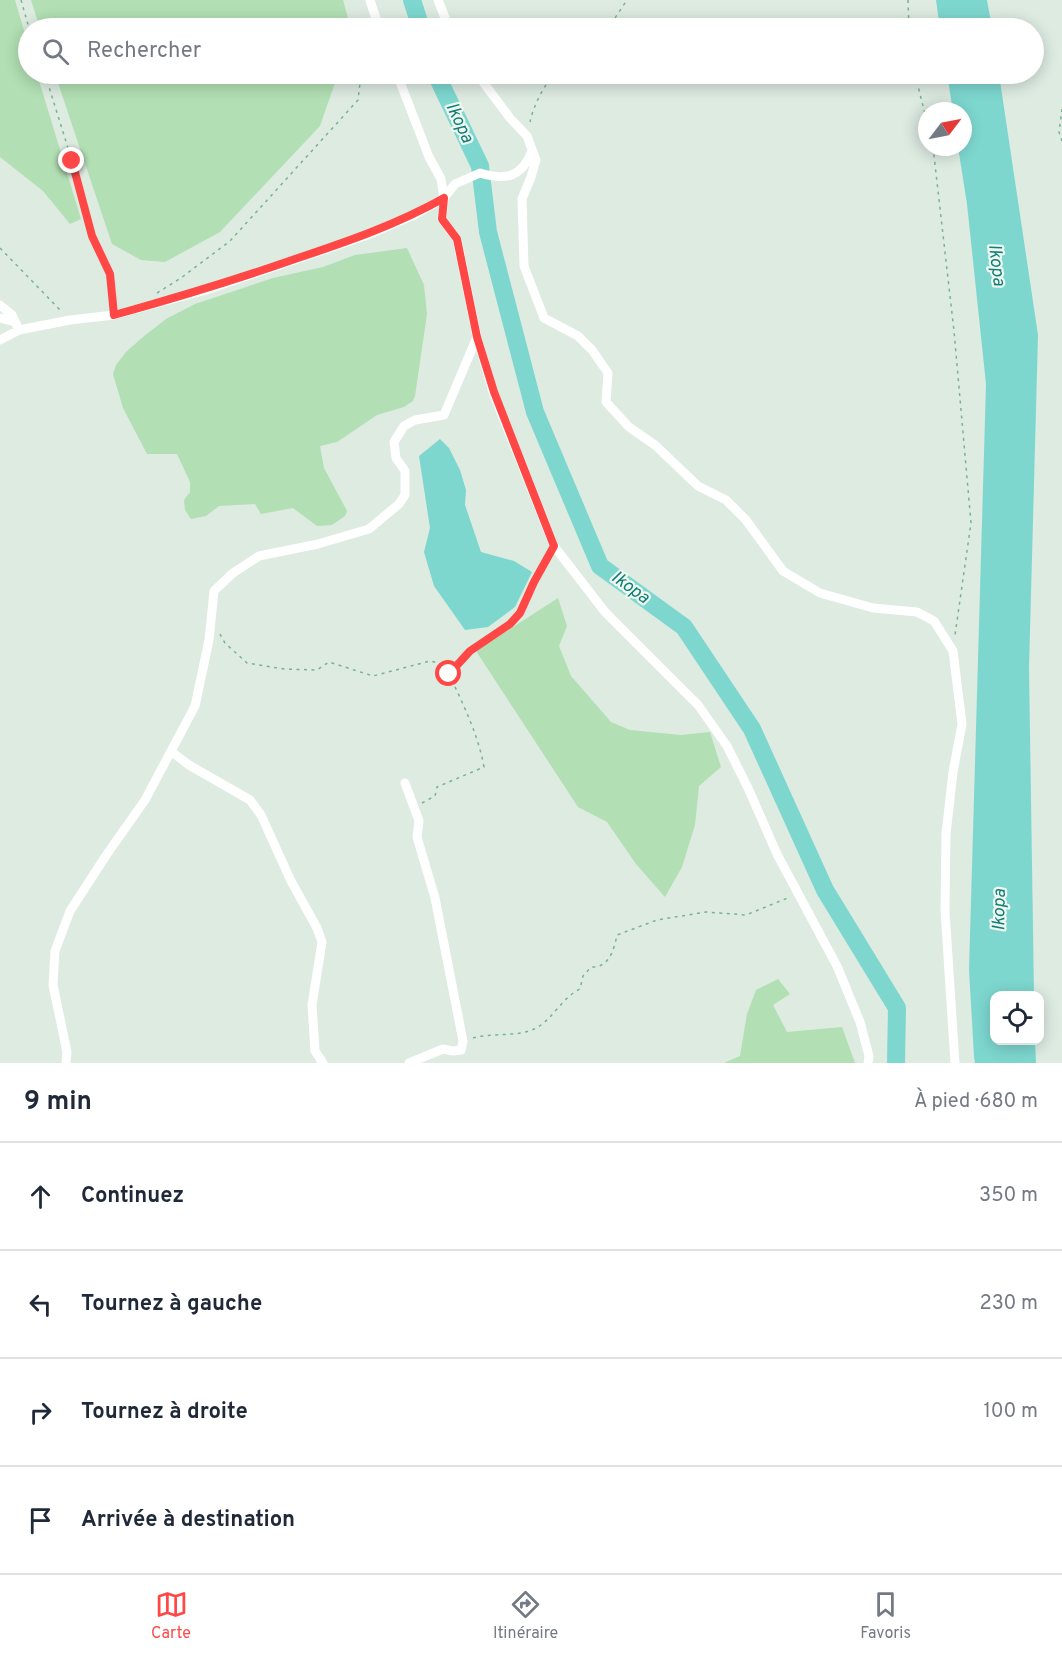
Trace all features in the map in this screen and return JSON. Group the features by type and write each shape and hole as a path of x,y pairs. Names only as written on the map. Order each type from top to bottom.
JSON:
{"street":[{"path":"370,0 376,18"},
{"path":"438,0 445,18"},
{"path":"401,84 429,157 441,179 444,198 442,219 457,239 477,337 494,392 554,546 604,612 698,705 727,746 777,854 837,966 860,1022 868,1063"},
{"path":"484,84 527,136 536,160 522,199 524,266 544,318 578,336 592,350 608,373 606,402 629,427 655,445 698,486 726,500 746,520 783,571 820,593 873,608 917,612 934,621 953,651 962,724 953,772 946,845 945,911 955,1063"},
{"path":"514,175 527,163 532,151"},
{"path":"0,318 17,326 114,315 206,290 365,236 414,215 444,198 455,184 480,173 496,178 520,174 527,187"},
{"path":"0,305 12,315 17,326"},
{"path":"0,340 17,326"},
{"path":"66,1063 67,1052 53,985 55,951 70,911 145,800 195,706 209,640 214,591 233,573 259,556 318,544 369,529 399,504 405,495 405,471 396,458 394,442 404,426 415,420 444,415 477,337"},
{"path":"172,752 189,765 250,800 261,814 291,881 317,928 322,942 312,1005 315,1051 323,1063"},
{"path":"405,783 419,821 417,837 435,898 463,1041 461,1050 443,1049 409,1063"}],"path":[{"path":"21,0 26,18"},
{"path":"615,18 627,0"},
{"path":"908,0 909,18"},
{"path":"48,84 92,236 110,274 114,315"},
{"path":"152,295 182,278 230,241 358,100 360,84"},
{"path":"527,136 531,114 547,84"},
{"path":"918,84 922,102"},
{"path":"1062,109 1059,132 1062,141"},
{"path":"934,156 954,331 971,523 953,651"},
{"path":"0,248 70,320"},
{"path":"449,674 470,651 510,624 520,613 554,546"},
{"path":"211,618 225,643 247,663 284,669 317,670 329,662 373,676 430,661 442,664 470,719 482,753 484,767 437,787 435,796 414,807"},
{"path":"463,1041 495,1033 525,1033 538,1027 560,1008 573,992 579,989 583,976 591,967 598,968 606,964 615,948 617,935 625,930 657,920 706,912 746,915 798,892"}],"green space":[{"path":"0,0 15,0 20,18 18,18 18,84 40,84 81,219 70,224 43,191 0,157"},
{"path":"31,0 343,0 348,18 37,18"},
{"path":"58,84 335,84 320,126 220,232 165,262 141,260 112,244"},
{"path":"407,248 424,285 427,314 415,396 413,401 404,407 377,415 337,442 320,446 324,468 347,511 345,516 332,525 317,526 293,508 261,514 255,504 219,506 206,516 191,519 185,510 184,500 190,492 190,482 177,454 147,454 123,408 113,374 116,365 126,352 166,319 195,304 273,278 323,267 355,255"},
{"path":"558,598 567,626 559,646 571,676 611,722 630,730 681,735 710,732 721,767 699,786 695,825 682,867 665,897 636,864 607,822 578,807 476,651"},
{"path":"778,979 790,994 773,1005 787,1032 842,1027 855,1063 724,1063 740,1056 747,1014 756,990"}],"water":[{"path":"936,0 987,0 990,18 939,18"},
{"path":"949,84 1000,84 1038,335 1029,668 1034,991 990,991 990,1045 1035,1045 1036,1063 975,1063 974,1056 969,970 986,384 967,204 959,156 972,156 972,102 952,102"},
{"path":"440,439 449,448 460,470 466,490 465,505 481,552 514,561 532,572 515,607 488,627 465,630 434,586 424,552 430,528 419,456"}],"waterway":[{"name":"Ikopa","path":"412,0 418,18"},
{"name":"Ikopa","path":"441,84 480,166 488,232 535,412 600,566 684,627 752,729 825,890 897,1008 896,1063"}],"route":[{"path":"72,161 92,236 110,274 114,315 206,290 365,236 414,215 444,198 442,219 457,239 477,337 494,392 554,546 520,613 510,624 470,651 449,674"}]}
